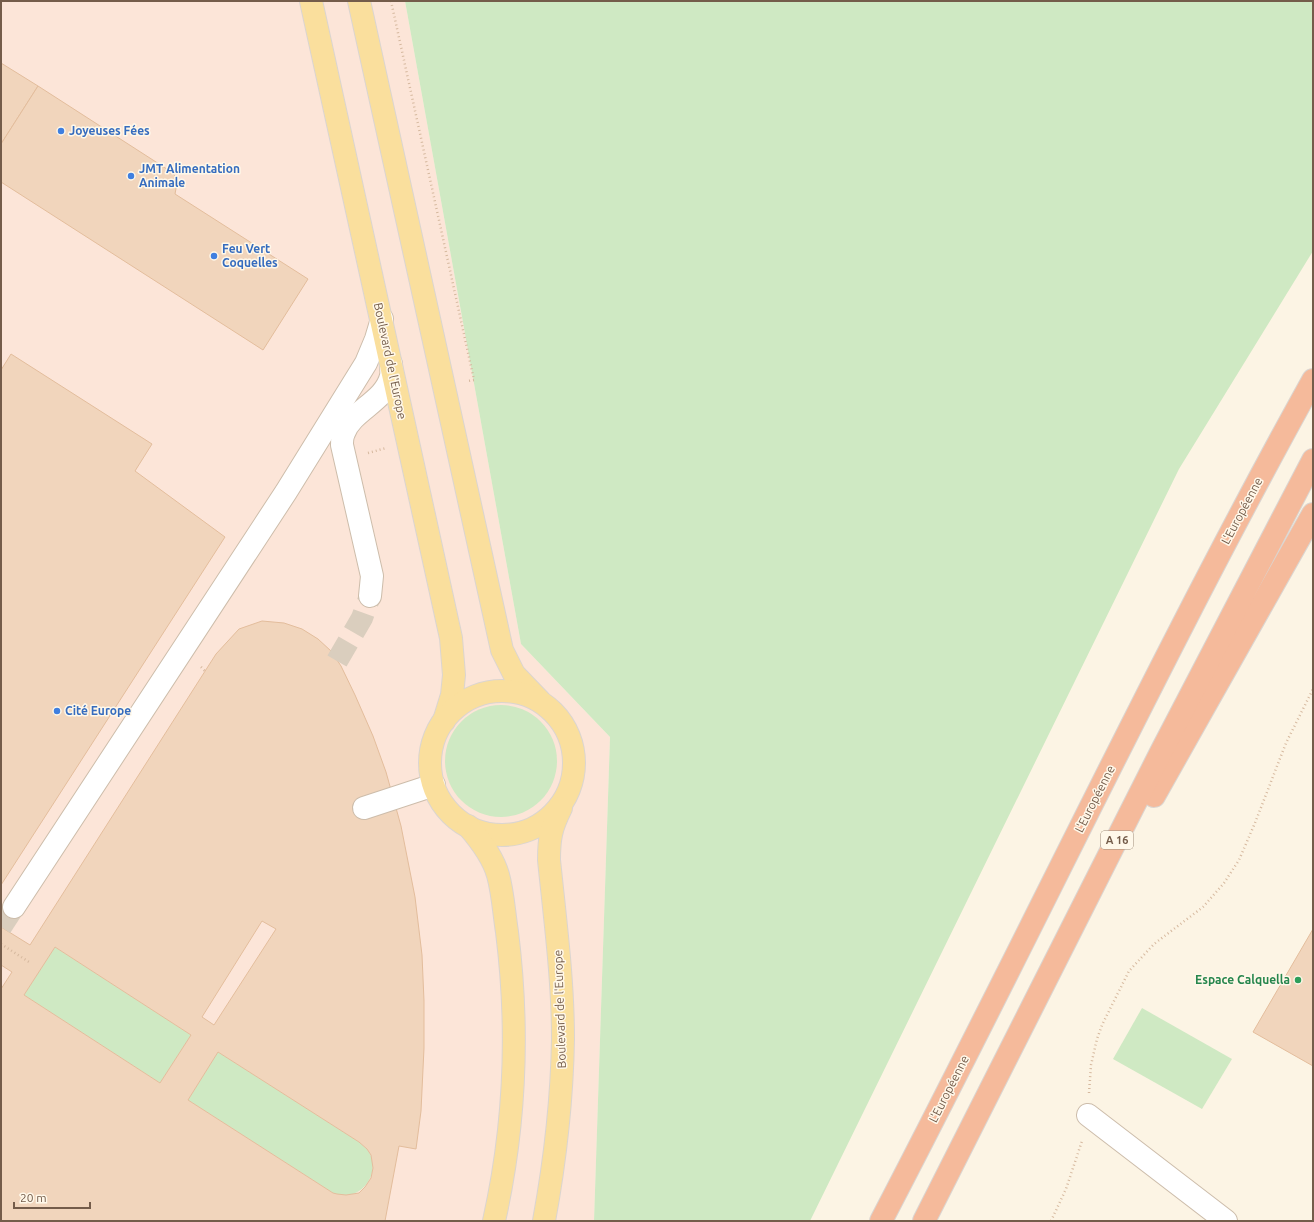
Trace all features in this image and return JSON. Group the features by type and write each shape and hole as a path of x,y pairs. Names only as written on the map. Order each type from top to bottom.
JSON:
{"highway":[{"name":"L'Européenne","path":"881,1221 1225,543 1313,380"},
{"name":"A 16","path":"924,1221 1161,752 1313,460"},
{"path":"1023,1026 1313,514"}],"main road":[{"name":"Boulevard de l'Europe","path":"311,1 382,319 424,521 451,638 454,675 452,695 444,721"},
{"path":"359,1 502,650 514,674 539,700"},
{"path":"494,1221 505,1158 512,1086 514,1048 510,958 498,874 485,848 468,826 451,813 444,804 434,784 430,758 432,745 437,732 452,710 463,702 475,696 501,690 514,691 539,700"},
{"name":"Boulevard de l'Europe","path":"539,700 558,717 566,727 574,751 575,764 570,788 554,822 549,839 549,860 561,984 563,1038 561,1087 554,1161 544,1221"},
{"path":"468,826 489,833 511,834 522,832 542,823 554,813 565,800"}],"street":[{"path":"14,907 286,492 366,364 382,319"},
{"path":"370,596 372,576 342,445 343,434 347,425 380,395 387,385 391,376 391,364"},
{"path":"364,808 434,784"},
{"path":"1088,1115 1226,1221"}],"path":[{"path":"1051,1221 1066,1189 1081,1144 1088,1115 1090,1075 1097,1039 1102,1025 1128,971 1154,944 1203,907 1224,884 1239,860 1286,743 1313,690"},
{"path":"1,944 29,962"}],"shaded area":[{"path":"1,1 405,1 521,644 610,737 594,1221 1,1221"}],"green space":[{"path":"405,1 1313,1 1313,251 1179,469 810,1221 594,1221 610,737 521,644"},
{"path":"501,705 522,709 541,721 553,740 557,761 553,782 541,801 522,813 501,817 480,813 461,801 449,782 445,761 449,740 461,721 480,709"},
{"path":"55,947 191,1035 160,1083 24,995"},
{"path":"1142,1008 1232,1059 1202,1109 1113,1059"},
{"path":"218,1052 359,1142 370,1154 373,1163 372,1171 365,1186 358,1192 350,1195 333,1193 188,1100"}],"building":[{"path":"1,63 38,86 1,144"},
{"path":"38,86 174,174 177,183 175,194 308,279 263,350 1,182 1,144"},
{"name":"Cité Europe","path":"11,354 152,444 135,471 225,537 1,885 1,370"},
{"path":"262,621 284,623 302,629 318,639 331,651 341,666 355,695 373,736 386,772 401,826 415,897 422,955 424,1048 421,1111 416,1149 399,1146 385,1221 1,1221 1,989 12,972 1,965 1,927 30,945 216,654 239,629","holes":["262,921 276,929 214,1025 202,1017","55,947 191,1035 160,1083 24,995","218,1052 359,1142 371,1155 373,1168 371,1178 359,1193 346,1195 333,1193 188,1100"]},
{"name":"Espace Calquella","path":"1313,929 1313,1066 1253,1032"}],"tunnel":[{"path":"337,661 362,618 370,596"},
{"path":"1,927 14,907"}],"place":[{"name":"Joyeuses Fées","path":"61,131"},
{"name":"JMT Alimentation Animale","path":"131,176"},
{"name":"Feu Vert Coquelles","path":"214,256"},
{"name":"Cité Europe","path":"57,711"},
{"name":"Espace Calquella","path":"1298,980"}]}
